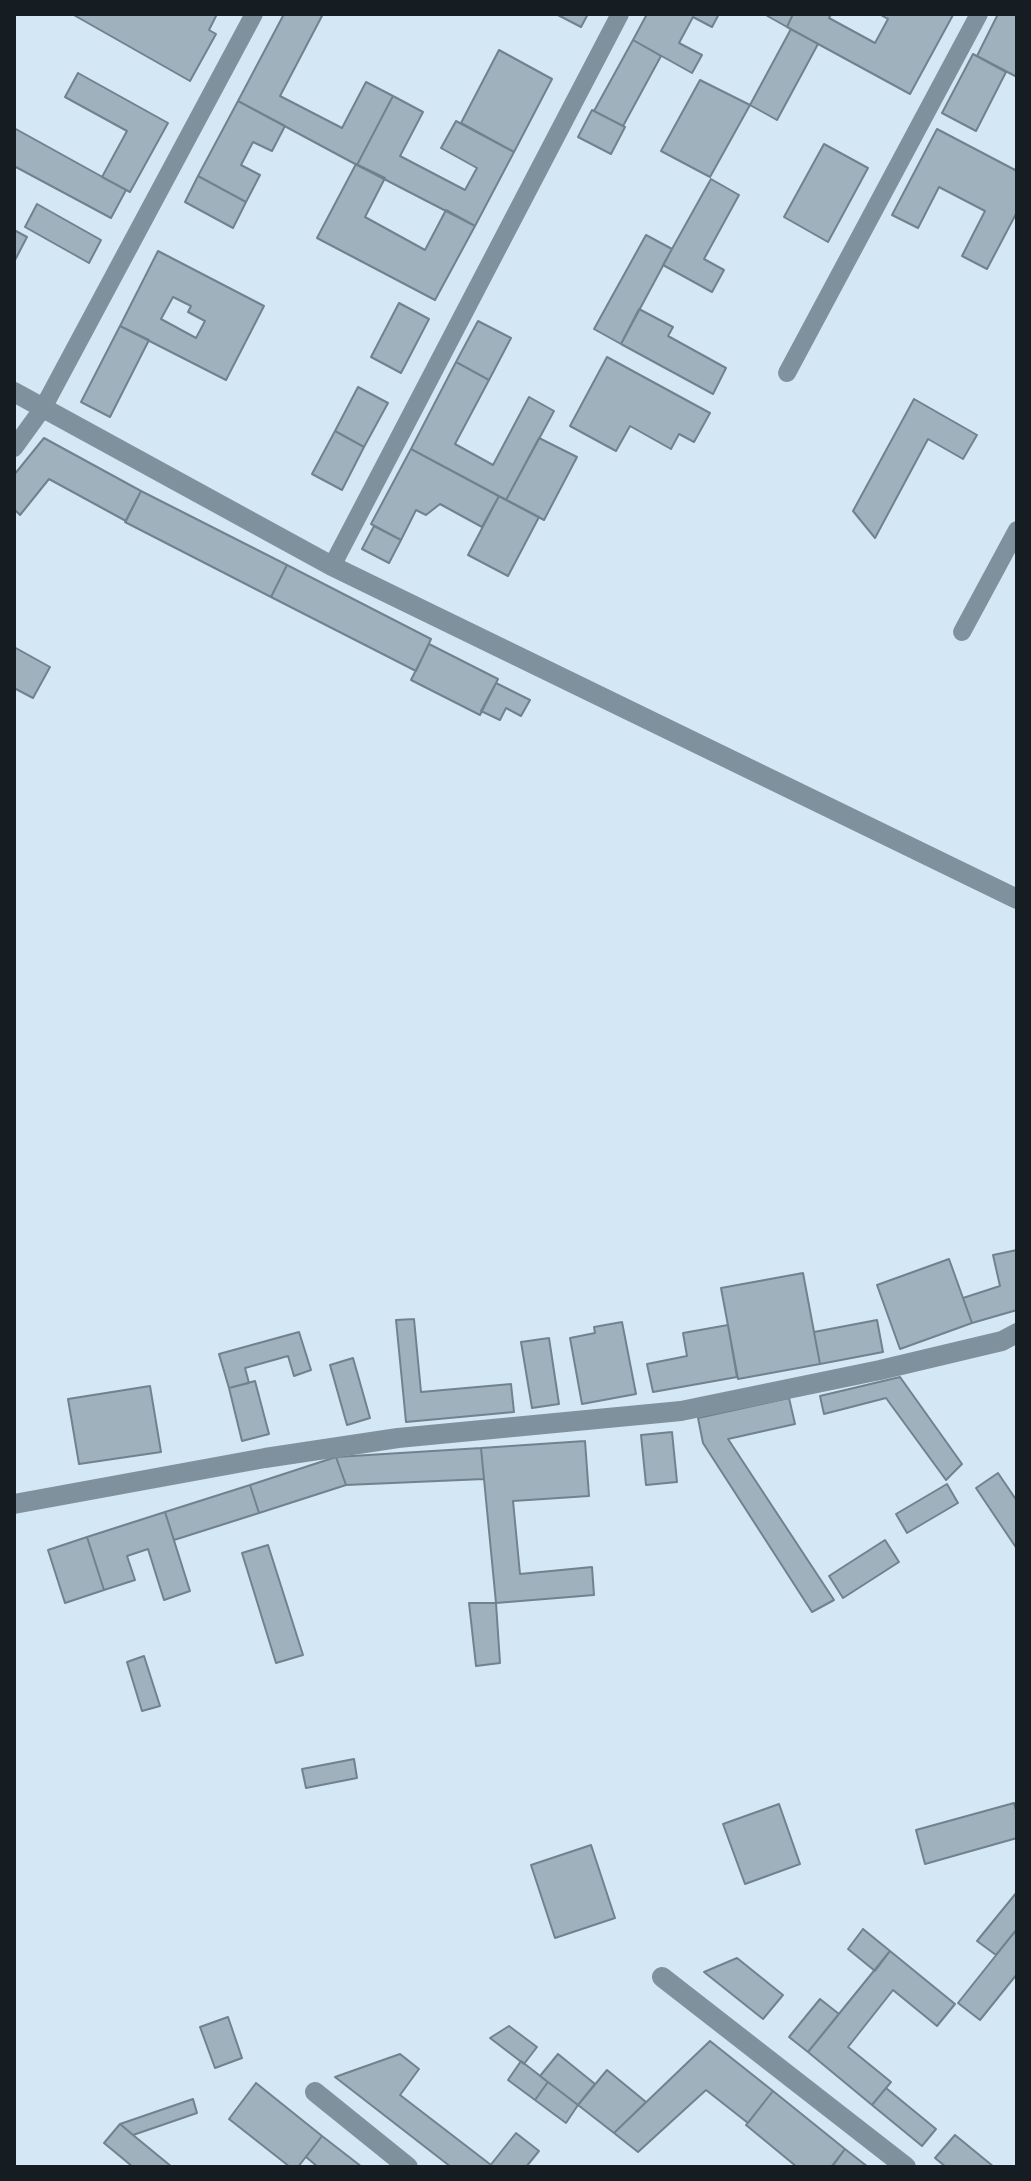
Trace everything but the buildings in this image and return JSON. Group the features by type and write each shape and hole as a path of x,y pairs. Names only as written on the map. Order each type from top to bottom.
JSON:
{"street":[{"path":"14,392 332,566 1017,899"},
{"path":"14,1504 265,1458 398,1438 681,1411 880,1370 1002,1341 1017,1333"},
{"path":"662,1977 906,2167"},
{"path":"315,2092 408,2167"}],"lane":[{"path":"14,448 43,408 254,14"},
{"path":"332,566 620,14"},
{"path":"787,373 979,14"},
{"path":"962,632 1017,530"}]}
